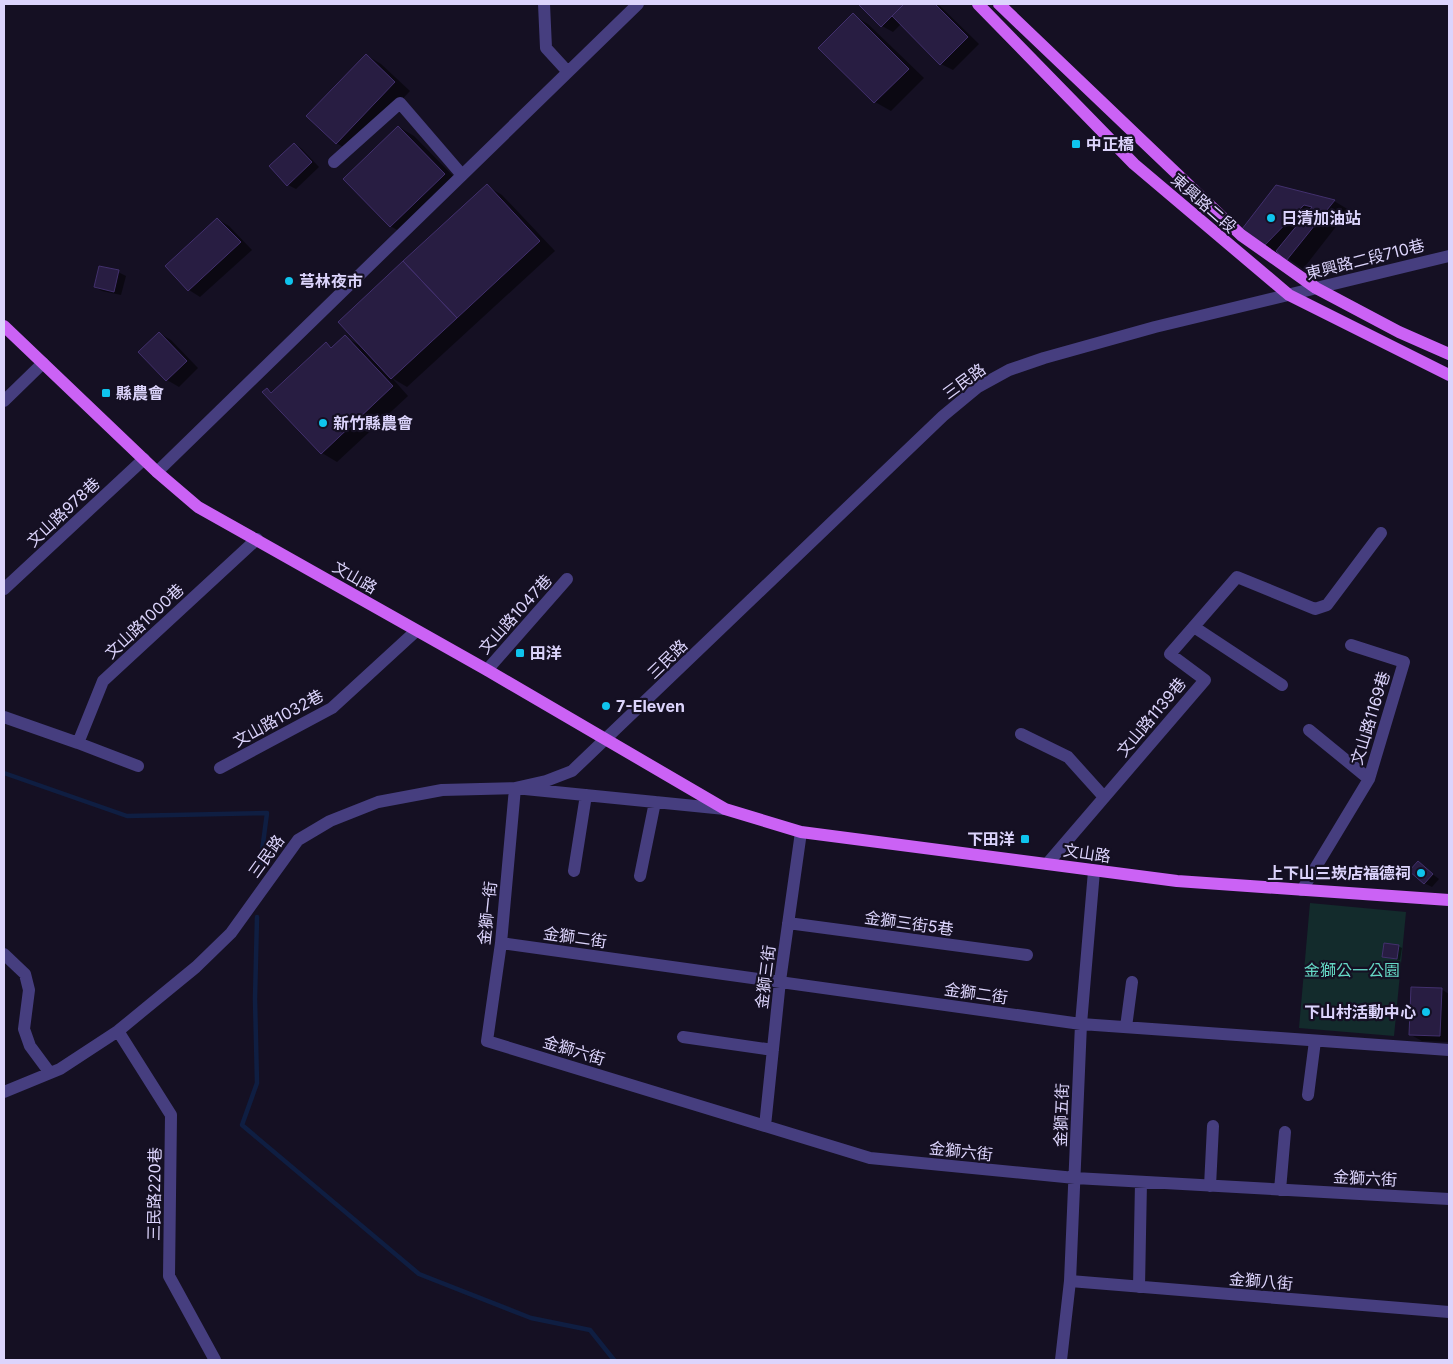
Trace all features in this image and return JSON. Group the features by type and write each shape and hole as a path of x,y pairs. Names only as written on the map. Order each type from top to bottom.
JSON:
{"main road":[{"name":"東興路二段","path":"978,4 1134,164 1289,296 1449,374"},
{"name":"東興路二段","path":"999,4 1241,234 1316,288 1399,332 1449,354"},
{"name":"文山路","path":"4,326 157,472 198,508 487,670 605,741 726,809 800,832 1094,871 1177,881 1449,900"}],"street":[{"path":"544,4 546,48 568,72"},
{"path":"157,472 638,4"},
{"path":"334,162 400,103 462,175"},
{"name":"東興路二段710巷","path":"1289,296 1449,256"},
{"name":"三民路","path":"4,1092 50,1073 118,1031 196,967 230,933 298,840 330,821 378,802 442,790 515,788 546,781 572,771 943,416 978,387 1009,370 1044,358 1155,327 1289,296"},
{"path":"4,401 43,363"},
{"name":"文山路978巷","path":"4,589 144,459"},
{"name":"文山路1139巷","path":"1047,864 1205,680 1170,654 1237,577 1314,609 1327,605 1381,534"},
{"name":"文山路1000巷","path":"78,742 103,681 256,539"},
{"name":"文山路1047巷","path":"487,670 567,580"},
{"path":"1194,627 1282,685"},
{"name":"文山路1032巷","path":"220,768 332,708 416,631"},
{"name":"文山路1169巷","path":"1302,890 1369,779 1404,662 1351,645"},
{"path":"4,717 78,742 138,766"},
{"name":"文山路1169巷","path":"1309,730 1369,779"},
{"path":"1021,734 1068,757 1104,797"},
{"name":"文山路","path":"515,788 726,809"},
{"name":"金獅一街","path":"487,1041 501,943 515,788"},
{"path":"574,872 586,795"},
{"path":"640,876 655,802"},
{"name":"金獅三街","path":"765,1126 780,981 800,832"},
{"name":"金獅五街","path":"1062,1360 1070,1281 1081,1024 1094,871"},
{"name":"金獅三街5巷","path":"788,923 1027,955"},
{"name":"金獅二街","path":"501,943 1081,1024 1449,1050"},
{"path":"4,954 25,974 29,990 24,1029 30,1046 50,1073"},
{"path":"1126,1027 1132,982"},
{"name":"三民路220巷","path":"118,1031 171,1115 169,1276 215,1360"},
{"path":"683,1037 773,1050"},
{"name":"金獅六街","path":"487,1041 870,1158 1075,1178 1449,1199"},
{"path":"1308,1095 1315,1041"},
{"path":"1210,1186 1213,1126"},
{"path":"1280,1190 1285,1132"},
{"path":"1139,1287 1141,1182"},
{"name":"金獅八街","path":"1070,1281 1449,1312"}],"green space":[{"name":"金獅公一公園","path":"1310,903 1406,912 1394,1036 1299,1028"}],"building":[{"path":"858,4 904,4 881,27"},
{"path":"904,4 935,4 968,37 940,65 892,16"},
{"path":"853,13 909,69 874,103 818,48"},
{"path":"366,54 395,82 336,144 306,116"},
{"path":"398,126 445,174 390,227 343,179"},
{"path":"294,143 312,162 287,186 269,166"},
{"path":"487,184 540,241 457,318 403,261"},
{"name":"日清加油站","path":"1276,185 1335,200 1286,261 1276,251 1312,207 1304,205 1263,247 1242,229"},
{"path":"217,218 241,242 188,291 165,266"},
{"path":"403,261 457,318 391,379 338,322"},
{"path":"99,266 119,270 114,292 94,287"},
{"path":"159,332 187,361 166,381 138,352"},
{"name":"新竹縣農會","path":"345,335 393,386 321,454 262,392 267,388 271,393 326,342 331,348"},
{"name":"上下山三崁店福德祠","path":"1418,861 1433,874 1424,884 1409,871"},
{"path":"1384,943 1399,945 1397,959 1382,957"},
{"name":"下山村活動中心","path":"1411,987 1442,988 1440,1036 1409,1035"}],"waterway":[{"path":"4,773 127,816 267,813 259,874"},
{"path":"257,917 255,999 257,1083 242,1125 419,1274 531,1318 590,1330 614,1360"}],"place":[{"name":"中正橋","path":"1076,144"},
{"name":"日清加油站","path":"1271,218"},
{"name":"芎林夜市","path":"289,281"},
{"name":"縣農會","path":"106,393"},
{"name":"新竹縣農會","path":"323,423"},
{"name":"田洋","path":"520,653"},
{"name":"7-Eleven","path":"606,706"},
{"name":"下田洋","path":"1025,839"},
{"name":"上下山三崁店福德祠","path":"1421,873"},
{"name":"下山村活動中心","path":"1426,1012"}]}
